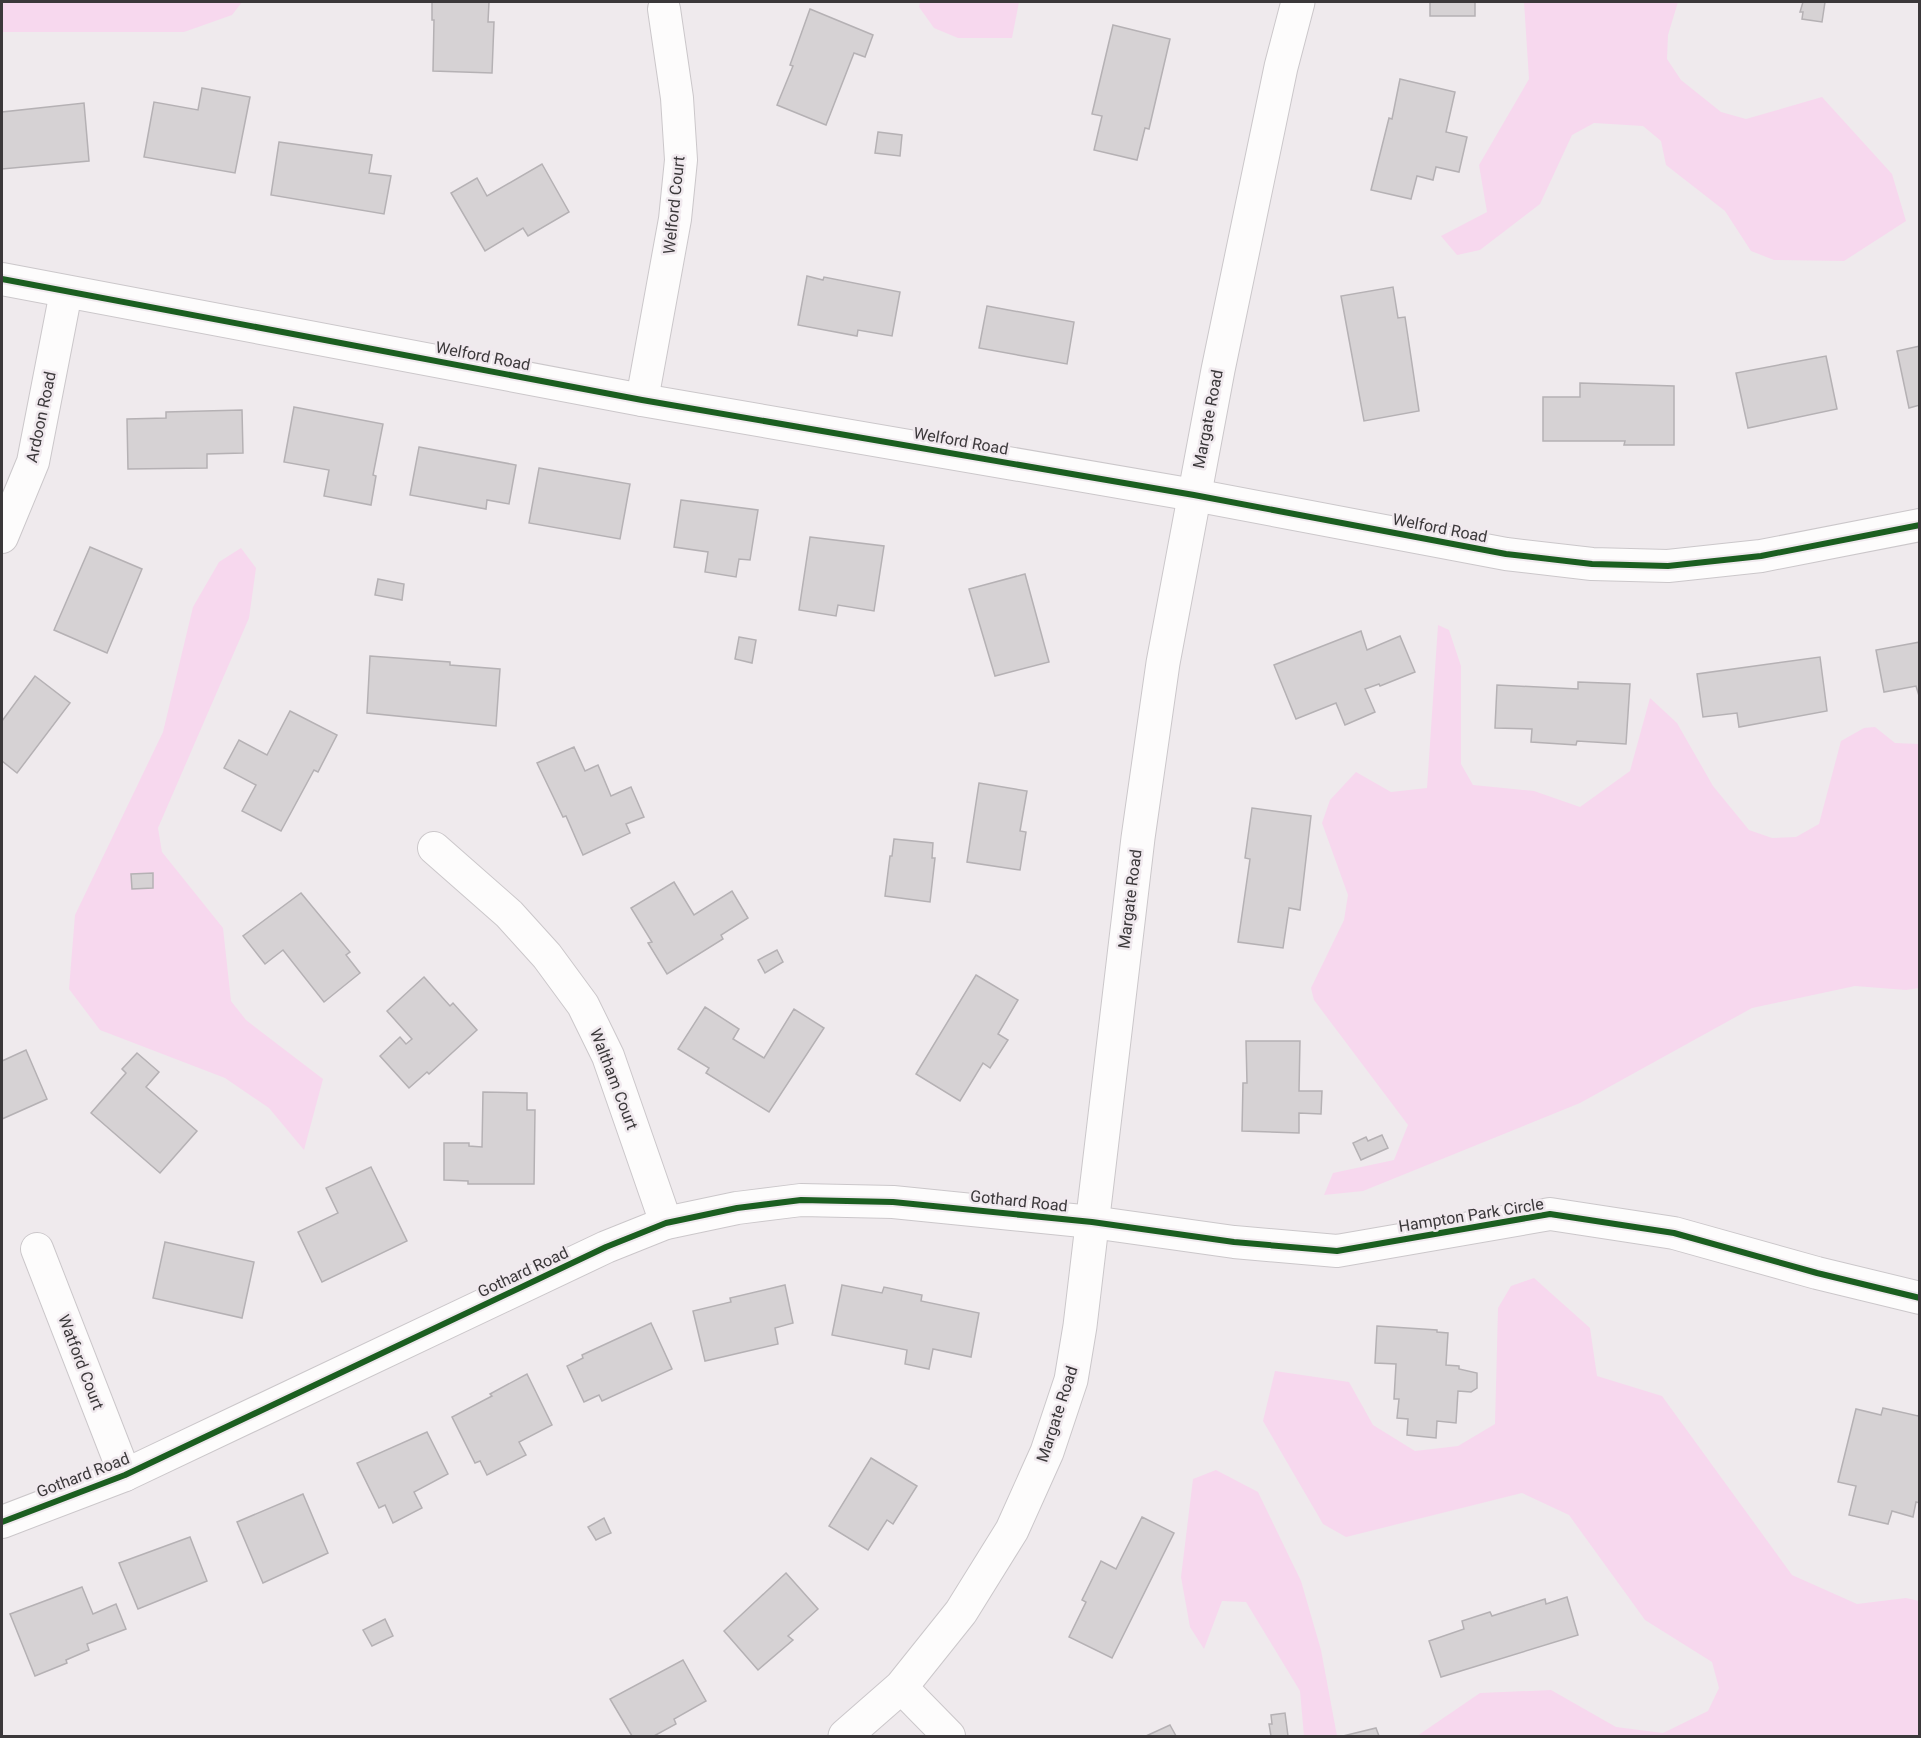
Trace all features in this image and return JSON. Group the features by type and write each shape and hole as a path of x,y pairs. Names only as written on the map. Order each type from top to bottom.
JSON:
{"street":[{"name":"Margate Road","path":"845,1737 902,1687 961,1612 1012,1530 1047,1452 1071,1380 1080,1326 1138,837 1163,663 1218,370 1281,67 1298,2"},
{"name":"Welford Court","path":"642,400 675,219 681,160 677,98 664,9"},
{"name":"Welford Road","path":"2,279 642,400 1194,495 1506,554 1592,564 1668,566 1761,556 1920,525"},
{"name":"Ardoon Road","path":"2,537 33,462 66,292"},
{"name":"Waltham Court","path":"434,848 509,914 547,956 583,1005 608,1056 666,1223"},
{"name":"Gothard Road","path":"2,1522 125,1475 606,1247 666,1223 737,1208 801,1200 893,1202 1092,1222"},
{"name":"Hampton Park Circle","path":"1092,1222 1234,1242 1337,1251 1550,1214 1674,1233 1817,1273 1920,1298"},
{"name":"Watford Court","path":"37,1249 125,1475"},
{"path":"902,1687 948,1737"}],"shaded area":[{"path":"2,2 242,2 232,15 184,32 2,32"},
{"path":"920,2 1019,2 1012,38 958,38 934,28 919,7"},
{"path":"1524,2 1678,2 1668,35 1667,59 1681,80 1721,112 1746,119 1822,97 1892,174 1906,221 1844,261 1774,260 1751,251 1725,211 1666,165 1661,141 1643,126 1594,123 1572,135 1540,204 1480,250 1457,255 1441,236 1487,212 1479,165 1529,79"},
{"path":"241,548 256,568 249,618 158,828 162,852 223,928 231,1001 246,1020 323,1079 304,1150 269,1108 225,1078 100,1030 69,989 75,915 163,732 193,607 219,562"},
{"path":"1438,625 1449,630 1461,666 1461,764 1473,785 1534,791 1580,807 1630,771 1650,698 1677,723 1713,786 1749,830 1772,838 1796,837 1819,824 1841,741 1864,728 1875,727 1895,743 1919,744 1919,988 1906,990 1855,986 1752,1008 1580,1103 1363,1191 1324,1195 1333,1173 1394,1160 1408,1125 1314,1000 1311,988 1344,920 1348,895 1322,823 1330,800 1356,772 1391,792 1427,788"},
{"path":"1534,1278 1590,1328 1597,1376 1662,1396 1792,1575 1857,1604 1906,1598 1919,1601 1919,1736 1417,1736 1480,1693 1551,1690 1616,1727 1663,1733 1708,1711 1719,1688 1712,1662 1645,1620 1569,1515 1522,1493 1346,1537 1323,1524 1263,1421 1275,1371 1349,1382 1373,1425 1415,1451 1458,1446 1495,1424 1498,1308 1511,1286"},
{"path":"1216,1470 1258,1492 1301,1581 1321,1650 1337,1736 1304,1736 1300,1691 1246,1602 1222,1601 1204,1649 1190,1627 1181,1577 1193,1479"}],"building":[{"path":"432,2 489,2 488,22 494,22 492,73 433,71"},
{"path":"1430,2 1475,2 1475,16 1430,16"},
{"path":"1803,2 1825,2 1822,22 1802,19 1803,12 1800,12"},
{"path":"810,9 873,35 865,57 854,53 826,125 777,105 793,66 790,65"},
{"path":"1113,25 1170,39 1149,129 1145,128 1137,160 1094,150 1102,116 1092,114"},
{"path":"1400,79 1455,92 1446,132 1467,137 1459,172 1436,167 1433,180 1417,176 1411,199 1371,190 1389,118 1392,119"},
{"path":"202,88 250,97 235,173 144,157 154,102 198,110"},
{"path":"84,103 89,161 2,169 2,112"},
{"path":"878,132 902,135 900,156 875,153"},
{"path":"279,142 372,155 369,173 391,176 384,214 271,195"},
{"path":"542,164 569,212 528,236 523,228 485,251 451,193 477,178 487,196"},
{"path":"807,276 823,280 824,277 900,292 892,336 858,330 857,336 798,325"},
{"path":"1393,287 1398,318 1405,317 1419,411 1364,421 1341,296"},
{"path":"987,306 1074,322 1067,364 979,348"},
{"path":"1920,346 1920,405 1909,408 1897,351"},
{"path":"1826,356 1837,409 1748,428 1736,373"},
{"path":"1580,383 1674,386 1674,445 1624,445 1625,441 1543,441 1543,397 1580,397"},
{"path":"294,407 383,424 373,475 376,476 371,505 324,496 329,470 284,462"},
{"path":"242,410 243,453 207,454 207,468 128,469 127,419 166,418 166,412"},
{"path":"419,447 516,465 509,504 487,500 486,509 410,495"},
{"path":"539,468 630,484 620,539 529,523"},
{"path":"681,500 758,510 750,560 739,559 736,577 705,572 708,552 674,547"},
{"path":"810,537 884,546 874,611 838,605 836,616 799,610"},
{"path":"90,547 142,569 107,653 54,630"},
{"path":"1025,574 1049,662 995,676 969,589"},
{"path":"378,579 404,584 402,600 375,595"},
{"path":"1361,631 1367,650 1400,636 1415,672 1380,686 1379,684 1365,689 1375,712 1345,725 1336,703 1296,719 1274,665"},
{"path":"739,637 756,640 752,663 735,659"},
{"path":"1920,642 1920,699 1916,686 1884,692 1876,650"},
{"path":"370,656 450,662 450,665 500,669 496,726 367,713"},
{"path":"1820,657 1827,711 1739,727 1737,713 1703,717 1697,674"},
{"path":"35,676 70,703 17,773 2,761 2,721"},
{"path":"1578,682 1630,684 1626,744 1577,741 1576,745 1531,742 1532,729 1495,728 1497,685 1578,689"},
{"path":"290,711 337,735 318,772 314,770 281,831 242,811 256,785 224,768 239,740 267,755"},
{"path":"574,747 585,771 598,765 611,796 631,787 644,817 626,824 630,833 583,855 566,816 563,817 537,763"},
{"path":"979,783 1027,791 1020,831 1026,832 1020,870 967,862"},
{"path":"1252,808 1311,816 1300,910 1289,908 1283,948 1238,942 1250,859 1245,858"},
{"path":"894,839 933,843 932,858 935,858 930,902 885,896"},
{"path":"153,873 153,888 132,889 131,874"},
{"path":"674,882 694,915 732,891 748,918 721,935 723,939 667,974 648,943 652,942 631,908"},
{"path":"301,893 350,952 346,955 360,973 324,1002 283,950 265,964 243,936"},
{"path":"777,950 783,962 765,973 758,960"},
{"path":"976,975 1018,1000 998,1034 1008,1040 990,1068 983,1063 960,1101 916,1074"},
{"path":"424,977 450,1006 453,1003 477,1030 429,1074 427,1072 409,1088 380,1056 400,1037 406,1044 412,1039 387,1011"},
{"path":"705,1007 739,1029 733,1039 764,1058 794,1009 824,1028 769,1112 706,1073 709,1068 678,1049"},
{"path":"1246,1041 1300,1041 1299,1091 1322,1091 1321,1114 1299,1113 1299,1133 1242,1131 1243,1083 1247,1083"},
{"path":"26,1050 47,1099 2,1119 2,1061"},
{"path":"137,1053 159,1072 146,1087 197,1131 160,1173 91,1113 126,1073 122,1069"},
{"path":"483,1092 527,1093 527,1110 535,1110 534,1184 468,1184 468,1181 444,1180 444,1143 469,1143 469,1146 482,1147"},
{"path":"1382,1135 1388,1148 1361,1160 1353,1143 1366,1137 1368,1141"},
{"path":"371,1167 407,1241 322,1282 298,1232 338,1213 326,1188"},
{"path":"165,1242 254,1262 242,1318 153,1298"},
{"path":"785,1285 793,1323 775,1328 778,1344 705,1361 693,1311 731,1302 730,1298"},
{"path":"842,1285 882,1293 884,1287 922,1295 921,1301 979,1313 971,1357 933,1349 929,1369 905,1364 907,1350 832,1335"},
{"path":"651,1323 672,1369 602,1401 599,1395 584,1402 567,1366 583,1358 582,1355"},
{"path":"1377,1326 1437,1330 1437,1332 1448,1333 1446,1365 1459,1366 1459,1369 1477,1373 1477,1388 1471,1392 1458,1391 1456,1423 1437,1421 1436,1438 1407,1435 1408,1419 1397,1418 1399,1399 1394,1399 1396,1364 1375,1363"},
{"path":"527,1374 552,1425 519,1442 526,1455 487,1475 480,1461 475,1463 452,1417"},
{"path":"1883,1408 1918,1416 1920,1412 1920,1503 1916,1502 1913,1517 1892,1511 1888,1524 1849,1515 1856,1486 1838,1482 1856,1409 1881,1415"},
{"path":"427,1432 448,1474 414,1492 422,1508 393,1523 385,1505 379,1508 357,1463"},
{"path":"871,1458 917,1486 893,1524 887,1520 868,1550 829,1526"},
{"path":"303,1494 328,1553 263,1583 237,1522"},
{"path":"1142,1517 1174,1533 1112,1658 1069,1637 1086,1602 1082,1600 1101,1561 1116,1569"},
{"path":"604,1518 611,1533 596,1540 588,1527"},
{"path":"190,1537 207,1581 138,1609 119,1563"},
{"path":"786,1573 818,1609 788,1636 793,1640 758,1670 724,1631"},
{"path":"82,1587 93,1614 116,1604 126,1629 87,1644 89,1650 66,1660 67,1663 35,1676 10,1614"},
{"path":"1567,1597 1578,1635 1441,1677 1429,1641 1464,1629 1462,1621 1490,1612 1492,1616 1545,1599 1546,1604"},
{"path":"385,1619 393,1636 372,1646 363,1630"},
{"path":"683,1660 706,1701 674,1719 676,1724 654,1736 632,1736 610,1699"},
{"path":"1285,1713 1288,1736 1271,1736 1269,1724 1272,1724 1271,1715"},
{"path":"1170,1725 1176,1736 1146,1736"},
{"path":"1376,1728 1379,1736 1343,1736"}],"cycle path":[{"path":"2,279 642,400 1194,495 1506,554 1592,564 1668,566 1761,556 1920,525"},
{"path":"2,1522 125,1475 606,1247 666,1223 737,1208 801,1200 893,1202 1092,1222 1234,1242 1337,1251 1550,1214 1674,1233 1817,1273 1920,1298"}]}
